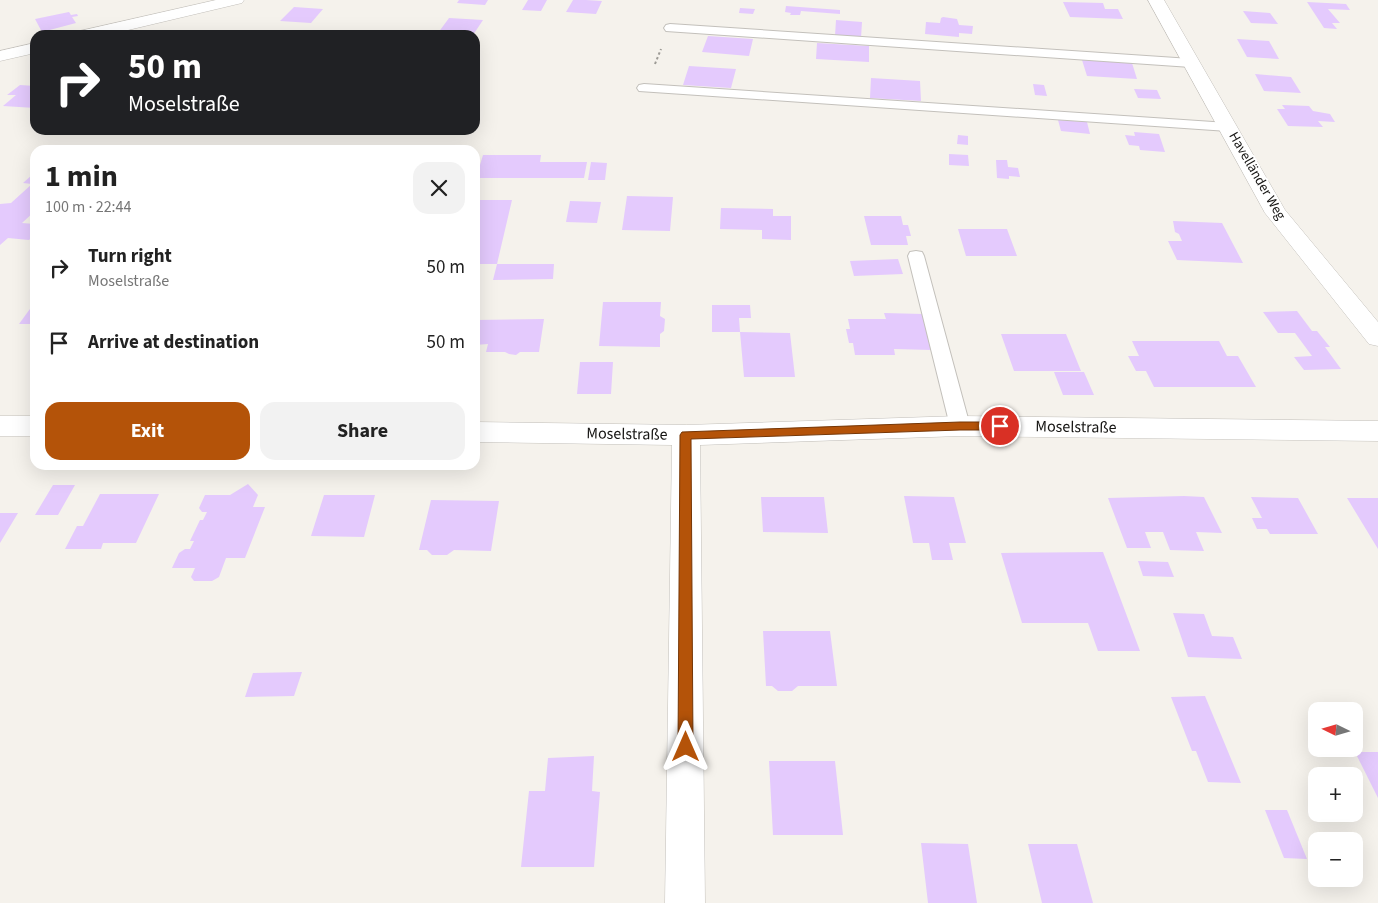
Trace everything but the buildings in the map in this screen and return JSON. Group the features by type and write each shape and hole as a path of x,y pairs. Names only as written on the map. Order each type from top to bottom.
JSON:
{"street":[{"path":"107,30 236,0"},
{"name":"Havelländer Weg","path":"1156,0 1276,213 1378,338"},
{"path":"0,56 30,49"},
{"path":"0,426 30,426"},
{"name":"Moselstraße","path":"480,432 686,435 960,426 1378,431"},
{"path":"685,903 686,435"}],"lane":[{"path":"670,28 1191,63"},
{"path":"644,88 1228,127"},
{"path":"916,256 960,426"}],"path":[{"path":"644,88 670,28"}],"route":[{"path":"686,747 686,435 1000,426"}]}
